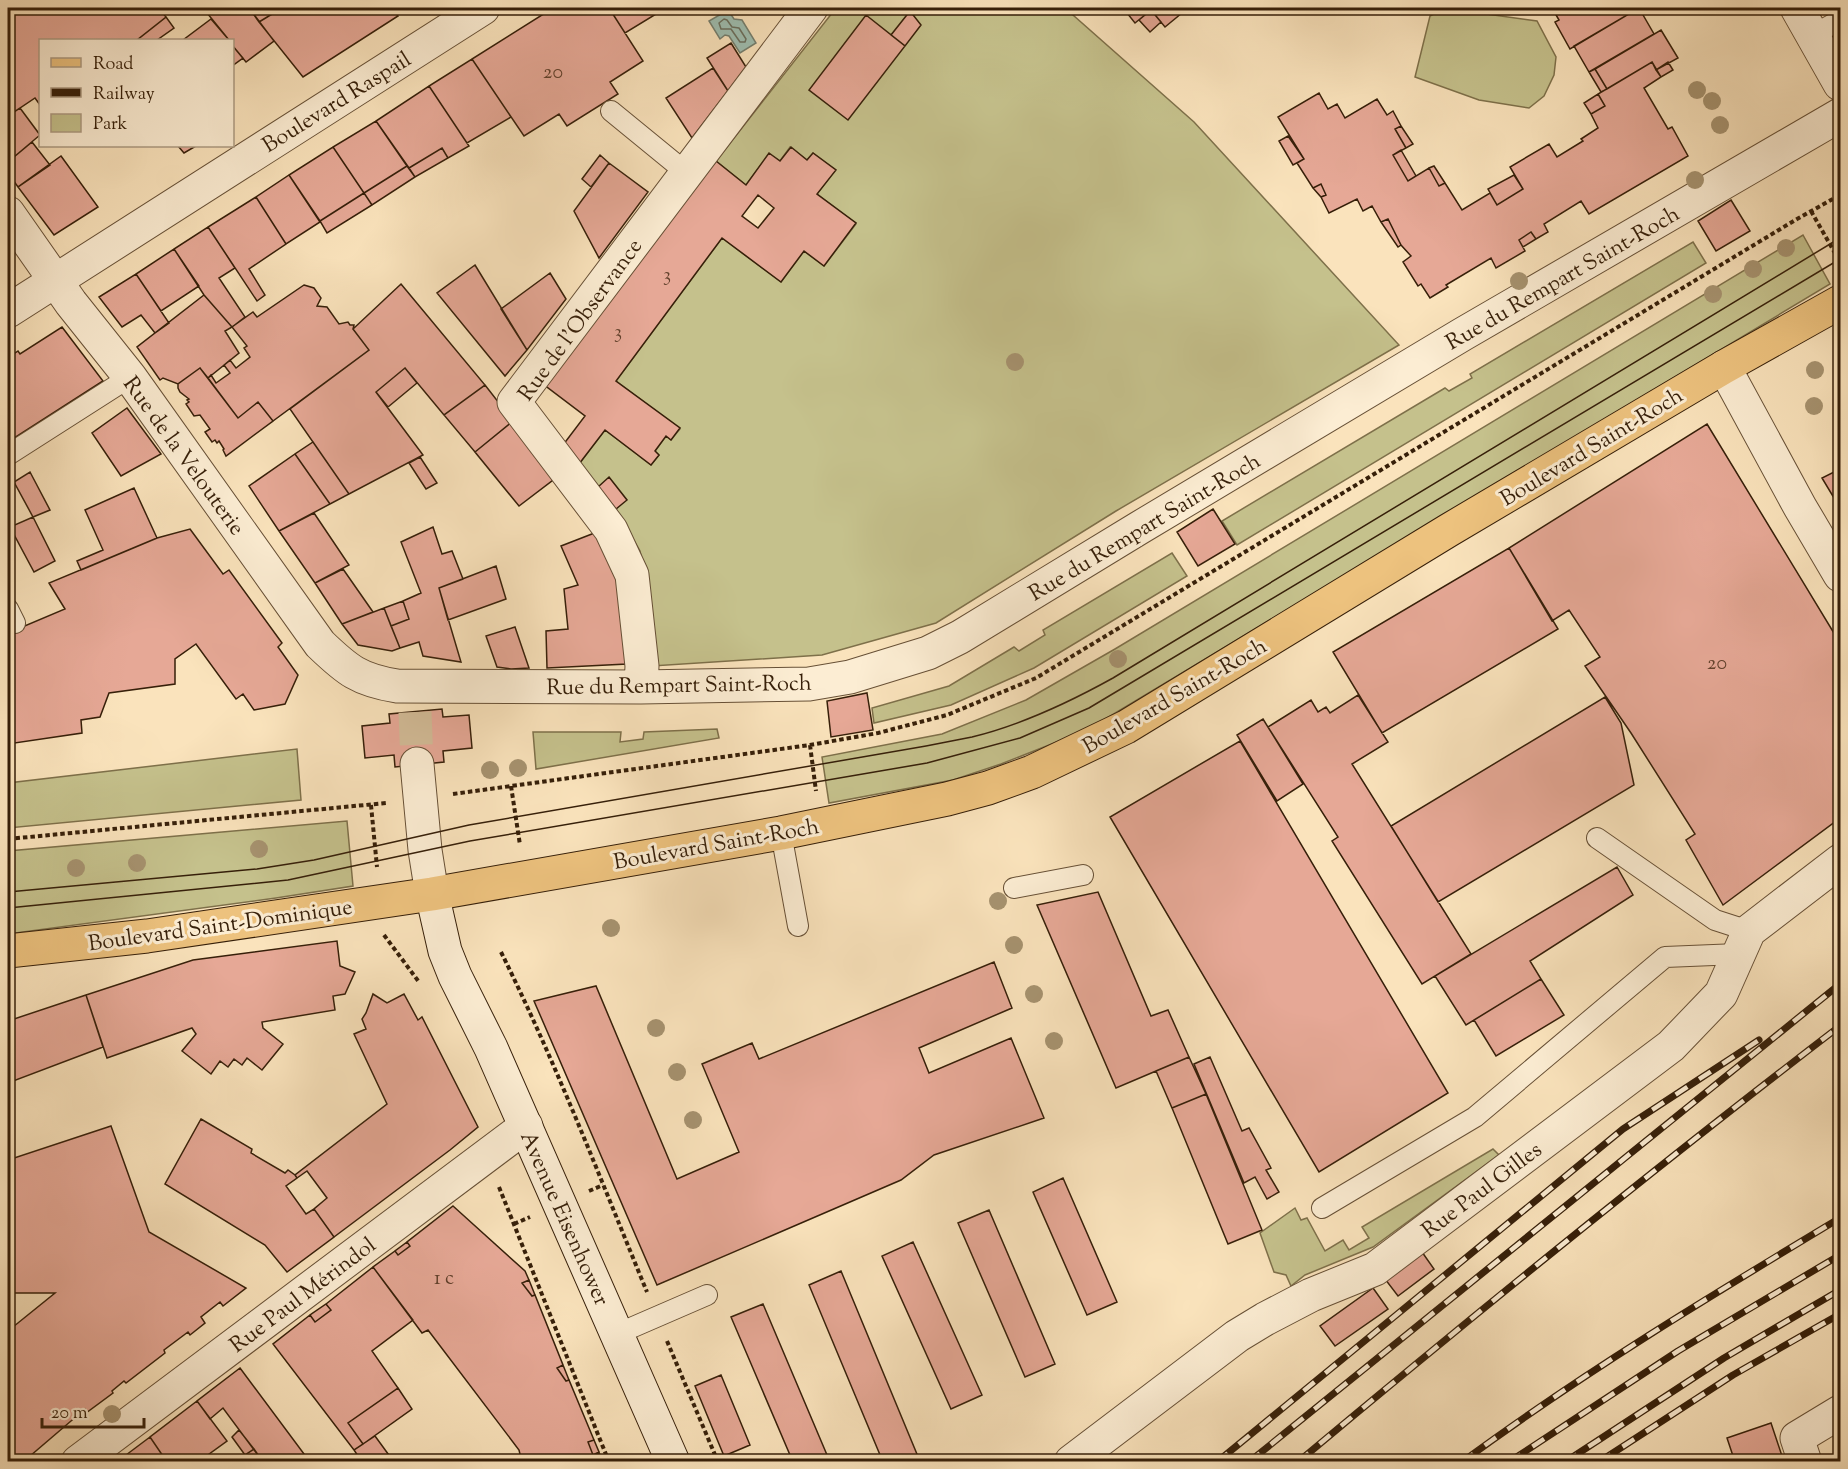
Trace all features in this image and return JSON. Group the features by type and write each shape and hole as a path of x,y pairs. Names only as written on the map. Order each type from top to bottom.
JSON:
{"main road":[{"name":"Boulevard Saint-Roch","path":"432,894 781,832 947,798 988,788 1032,772 1126,727 1449,530 1724,367 1840,302"},
{"name":"Boulevard Saint-Dominique","path":"8,951 147,936 432,894"}],"street":[{"name":"Boulevard Raspail","path":"8,311 483,8"},
{"name":"Rue de l'Observance","path":"641,687 642,666 633,575 610,530 514,402 811,8"},
{"path":"1817,21 1840,84"},
{"name":"Rue du Rempart Saint-Roch","path":"375,682 397,686 414,699 641,687 809,684 850,677 928,653 960,637 1442,346 1840,115"},
{"name":"Rue de la Velouterie","path":"8,213 71,303 130,377 320,644 346,668 375,682"},
{"path":"1724,367 1836,557"},
{"name":"Avenue Eisenhower","path":"417,764 423,835 432,894 445,951 526,1126 673,1461"},
{"name":"Rue Paul Gilles","path":"1071,1461 1237,1336 1311,1295 1376,1269 1671,1046 1720,994 1743,942 1840,861"},
{"name":"Rue Paul Mérindol","path":"78,1461 526,1126"},
{"path":"1805,1461 1797,1438 1840,1412"}],"lane":[{"path":"611,111 677,165 689,170"},
{"path":"8,455 130,377"},
{"path":"781,832 798,926"},
{"path":"1597,838 1743,942"},
{"path":"1014,888 1083,875"},
{"path":"1322,1208 1475,1117 1665,957 1743,942"},
{"path":"617,1334 707,1295"}],"path":[{"path":"1811,211 1840,262"},
{"path":"810,745 816,792"},
{"path":"501,952 559,1078 718,1461"},
{"path":"499,1187 609,1461"}],"green space":[{"path":"836,8 1065,8 1194,122 1399,345 1116,511 936,623 822,655 652,666 648,591 640,551 616,509 579,464 605,430 651,465 659,455 655,451 666,436 671,440 680,429 616,381 722,238 781,282 804,251 824,266 856,224 817,194 835,170 813,153 807,160 790,147 780,161 769,154 746,185 716,161"},
{"path":"1445,8 1490,8 1486,14 1537,21 1556,57 1554,75 1544,96 1529,108 1479,100 1415,77 1430,16"},
{"path":"1803,235 1830,284 1087,730 953,780 829,803 822,757 942,734 1026,700 1115,649"},
{"path":"1693,242 1706,263 1237,545 1222,521 1445,388 1449,391 1472,378 1470,374"},
{"path":"1172,553 1187,576 1034,668 951,705 874,723 872,708 949,686 1014,647 1019,651 1045,635 1043,630"},
{"path":"717,729 719,738 536,769 533,732 621,732 620,742 643,739 644,732"},
{"path":"297,749 301,800 8,828 8,783"},
{"path":"347,821 353,886 8,934 8,851"},
{"path":"1493,1149 1499,1155 1373,1247 1305,1275 1291,1286 1286,1275 1274,1272 1260,1233 1295,1208 1301,1220 1307,1218 1325,1251 1343,1240 1349,1250 1369,1238 1362,1227"}],"water":[{"path":"728,10 734,19 742,20 756,43 740,53 729,36 725,35 720,39 709,21"}],"building":[{"path":"8,8 159,8 166,17 138,39 39,39 39,104 35,98 8,116"},
{"path":"203,8 249,8 274,41 246,62 234,47 234,39 228,39"},
{"path":"249,8 282,8 259,22"},
{"path":"282,8 392,8 398,16 303,77 259,22"},
{"path":"553,8 609,8 643,61 610,82 618,94 567,126 559,114 524,136 472,59"},
{"path":"609,8 666,8 625,33"},
{"path":"1123,8 1188,8 1165,27 1151,10 1135,23"},
{"path":"1552,8 1639,8 1570,49 1555,22 1559,20"},
{"path":"1639,8 1654,34 1589,72 1574,46"},
{"path":"1151,10 1161,22 1150,32 1139,20"},
{"path":"910,11 921,25 905,46 891,35"},
{"path":"866,15 905,46 848,120 809,90"},
{"path":"166,17 174,28 158,39 138,39"},
{"path":"211,19 228,39 184,39"},
{"path":"1661,30 1678,58 1656,70 1652,62 1607,89 1595,69"},
{"path":"731,43 746,67 728,91 707,58"},
{"path":"234,47 243,58 234,65"},
{"path":"472,59 511,117 467,143 429,86"},
{"path":"1652,62 1661,77 1644,88 1668,129 1672,127 1688,156 1589,214 1581,201 1544,224 1548,232 1536,239 1531,232 1519,240 1525,251 1496,268 1491,258 1446,285 1448,287 1430,298 1421,284 1418,286 1403,262 1411,256 1401,245 1388,219 1381,222 1372,206 1363,211 1357,199 1329,213 1321,197 1326,195 1321,184 1313,188 1297,163 1304,159 1278,117 1319,93 1328,109 1337,104 1345,118 1377,99 1387,115 1393,111 1401,126 1395,129 1406,148 1393,155 1408,181 1429,168 1439,186 1445,183 1462,210 1490,193 1497,205 1523,189 1510,167 1549,144 1557,157 1583,141 1581,139 1598,128 1591,114 1605,106 1598,94"},
{"path":"1668,62 1673,70 1661,77 1656,70"},
{"path":"713,68 728,91 692,138 666,98"},
{"path":"1595,69 1607,89 1601,92 1589,72"},
{"path":"429,86 469,146 448,158 442,148 409,168 376,121"},
{"path":"1598,94 1605,106 1591,114 1584,103"},
{"path":"20,108 39,136 8,162 8,116"},
{"path":"376,121 407,166 364,193 333,147"},
{"path":"1401,126 1413,144 1406,148 1395,129"},
{"path":"1288,136 1304,159 1293,165 1279,141"},
{"path":"32,142 50,165 18,187 8,173 8,162"},
{"path":"179,147 194,147 184,153"},
{"path":"333,147 364,193 320,221 289,175"},
{"path":"791,147 807,160 813,153 836,170 817,194 856,223 824,266 804,251 781,282 722,238 616,381 680,428 671,440 666,436 655,451 659,455 651,465 605,430 579,464 563,445 585,416 543,384 716,161 746,185 769,153 780,161","holes":["758,195 774,208 758,228 742,216"]},
{"path":"442,148 448,158 415,177 409,168"},
{"path":"1401,150 1416,176 1408,181 1393,155"},
{"path":"600,155 609,163 591,187 582,179"},
{"path":"61,156 98,207 54,235 18,187"},
{"path":"609,163 648,192 599,258 574,211"},
{"path":"407,166 415,177 372,205 364,193"},
{"path":"1434,166 1445,183 1439,186 1429,168"},
{"path":"289,175 320,222 286,244 256,197"},
{"path":"1514,175 1523,189 1497,205 1488,189"},
{"path":"1321,184 1326,195 1321,197 1313,188"},
{"path":"364,193 372,205 327,233 320,221"},
{"path":"256,197 286,244 249,269 265,295 257,301 208,227"},
{"path":"1731,200 1750,231 1716,251 1698,221"},
{"path":"1388,219 1401,245 1398,247 1381,222"},
{"path":"208,227 235,268 219,278 245,317 232,327 204,295 174,249"},
{"path":"1531,232 1536,239 1523,247 1519,240"},
{"path":"174,249 199,286 161,311 136,274"},
{"path":"475,265 527,350 505,376 437,293"},
{"path":"550,273 566,299 527,350 501,309"},
{"path":"136,274 169,323 155,333 141,315 122,327 99,297"},
{"path":"401,284 485,385 444,415 405,368 376,392 423,455 349,494 290,409 369,350 353,329"},
{"path":"304,285 314,288 321,298 317,306 327,307 339,324 348,322 354,325 353,329 369,350 273,421 258,402 238,418 208,378 211,375 216,383 230,373 224,365 230,360 236,368 250,357 244,348 247,346 232,327 253,312 257,317"},
{"path":"204,295 232,327 225,331 239,353 208,378 200,368 178,384 163,378 160,380 137,347"},
{"path":"62,327 103,381 8,442 8,358 18,351 20,354"},
{"path":"200,368 238,418 258,402 273,421 226,456 219,441 212,442 205,432 210,429 200,415 194,416 186,404 189,399 178,388 178,384"},
{"path":"405,368 417,383 388,407 376,392"},
{"path":"485,385 513,421 475,452 444,415"},
{"path":"127,408 161,454 121,476 92,433"},
{"path":"513,421 557,477 519,506 475,452"},
{"path":"1707,424 1840,643 1840,818 1723,905 1686,840 1695,834 1585,666 1600,657 1569,610 1552,621 1509,548"},
{"path":"313,442 349,494 330,504 295,454"},
{"path":"295,454 330,504 279,531 249,486"},
{"path":"420,457 437,483 426,489 409,463"},
{"path":"1840,469 1840,508 1822,478"},
{"path":"30,472 50,510 33,517 14,482"},
{"path":"609,477 627,500 616,509 598,487"},
{"path":"134,488 157,538 81,570 77,561 103,550 85,510"},
{"path":"1213,509 1235,544 1198,566 1177,532"},
{"path":"314,513 349,565 315,583 279,531"},
{"path":"33,517 55,561 34,572 10,527"},
{"path":"433,527 442,554 452,551 463,579 439,588 461,662 423,656 419,642 400,648 391,626 409,619 403,601 421,593 401,542"},
{"path":"190,529 223,574 229,570 282,643 278,647 298,675 285,704 254,710 243,694 236,699 196,644 175,659 175,684 109,693 100,717 81,720 82,733 8,744 8,633 65,609 49,583 157,538"},
{"path":"597,532 620,587 627,664 547,668 546,631 568,629 564,589 578,585 561,546"},
{"path":"1509,548 1558,629 1382,733 1333,652"},
{"path":"496,566 506,599 448,620 439,588"},
{"path":"343,569 373,612 342,624 315,583"},
{"path":"403,601 409,619 391,626 384,608"},
{"path":"384,608 400,648 392,651 358,645 342,624"},
{"path":"515,627 529,668 497,667 486,636"},
{"path":"867,693 873,730 831,737 827,701"},
{"path":"1358,695 1388,742 1352,764 1471,954 1422,984 1332,841 1338,837 1268,727 1311,700 1318,712 1326,707 1330,713"},
{"path":"1605,697 1621,723 1634,785 1438,902 1391,826"},
{"path":"442,709 443,717 469,715 472,748 443,751 444,762 395,767 394,755 365,758 362,726 390,723 389,714"},
{"path":"1263,719 1303,784 1277,801 1237,735"},
{"path":"1240,741 1448,1093 1319,1172 1110,817"},
{"path":"1617,867 1633,895 1530,961 1541,979 1466,1025 1435,976"},
{"path":"1098,892 1151,1016 1168,1010 1189,1057 1116,1088 1037,905"},
{"path":"337,941 340,966 355,972 345,994 333,996 335,1010 262,1022 263,1028 283,1044 262,1070 247,1058 242,1065 234,1059 228,1067 220,1061 211,1074 182,1051 196,1034 192,1028 107,1058 86,995 193,960"},
{"path":"994,962 1012,1008 919,1048 929,1073 1011,1038 1044,1118 934,1155 901,1180 657,1285 534,1001 596,986 677,1179 739,1152 702,1064 752,1043 759,1059"},
{"path":"1541,979 1564,1015 1496,1056 1474,1020"},
{"path":"373,994 387,1003 404,994 418,1020 422,1017 478,1127 334,1237 314,1209 327,1198 307,1171 297,1178 295,1175 387,1104 354,1034 366,1029 362,1019"},
{"path":"86,995 103,1047 8,1083 8,1021"},
{"path":"1189,1057 1206,1094 1172,1108 1156,1071"},
{"path":"1210,1057 1242,1131 1249,1128 1271,1168 1266,1170 1279,1192 1267,1199 1255,1177 1244,1183 1194,1064"},
{"path":"1206,1094 1262,1230 1228,1244 1172,1108"},
{"path":"201,1119 252,1149 251,1153 285,1173 288,1170 295,1175 297,1178 286,1186 306,1214 314,1209 334,1237 287,1272 265,1245 165,1184"},
{"path":"111,1126 149,1232 246,1288 223,1306 220,1302 201,1317 205,1323 190,1335 188,1332 164,1350 165,1353 126,1383 124,1381 112,1391 113,1393 86,1413 85,1409 23,1462 8,1462 8,1331 55,1293 8,1293 8,1160"},
{"path":"1063,1178 1117,1302 1087,1315 1033,1192"},
{"path":"453,1206 525,1271 529,1280 522,1283 532,1296 535,1295 563,1365 557,1368 566,1381 569,1380 594,1440 588,1442 593,1455 599,1452 602,1462 522,1462 519,1450 428,1330 422,1333 373,1267 395,1251 398,1255 410,1246 407,1242"},
{"path":"989,1210 1055,1364 1025,1377 958,1223"},
{"path":"407,1242 410,1246 398,1255 395,1251"},
{"path":"913,1242 982,1395 951,1409 882,1256"},
{"path":"1422,1252 1434,1269 1398,1296 1385,1279"},
{"path":"373,1267 413,1320 372,1351 398,1388 348,1423 363,1444 354,1450 273,1344 310,1315 315,1322 331,1310 326,1304"},
{"path":"841,1271 919,1459 914,1462 883,1462 809,1285"},
{"path":"529,1280 535,1295 532,1296 522,1283"},
{"path":"1373,1288 1388,1309 1335,1346 1320,1326"},
{"path":"326,1304 331,1310 315,1322 310,1315"},
{"path":"763,1304 830,1462 793,1462 731,1317"},
{"path":"563,1365 569,1380 566,1381 557,1368"},
{"path":"240,1368 310,1462 263,1462 223,1408 210,1419 197,1401"},
{"path":"721,1375 750,1445 724,1456 695,1386"},
{"path":"398,1388 412,1409 363,1444 348,1423"},
{"path":"197,1401 227,1441 198,1462 167,1462 150,1437"},
{"path":"1771,1423 1784,1462 1735,1462 1727,1438"},
{"path":"239,1430 254,1449 245,1455 232,1437"},
{"path":"375,1436 394,1462 362,1462 354,1450"},
{"path":"150,1437 167,1462 118,1462 118,1461"},
{"path":"594,1440 599,1452 593,1455 588,1442"},
{"path":"254,1449 263,1462 250,1462 245,1455"}],"tunnel":[{"path":"415,712 417,764"}],"tram line":[{"path":"8,892 257,869 314,860 469,825 972,737 1026,720 1113,678 1840,238"},
{"path":"8,908 288,880 470,841 927,763 1020,738 1089,708 1840,259"}],"railway":[{"path":"1249,1462 1840,984"},
{"path":"1298,1462 1567,1241 1840,1026"},
{"path":"1217,1462 1623,1129 1759,1040"},
{"path":"1462,1462 1601,1366 1840,1218"},
{"path":"1509,1462 1678,1351 1840,1255"},
{"path":"1565,1462 1724,1358 1840,1290"},
{"path":"1599,1462 1733,1375 1840,1314"}]}
